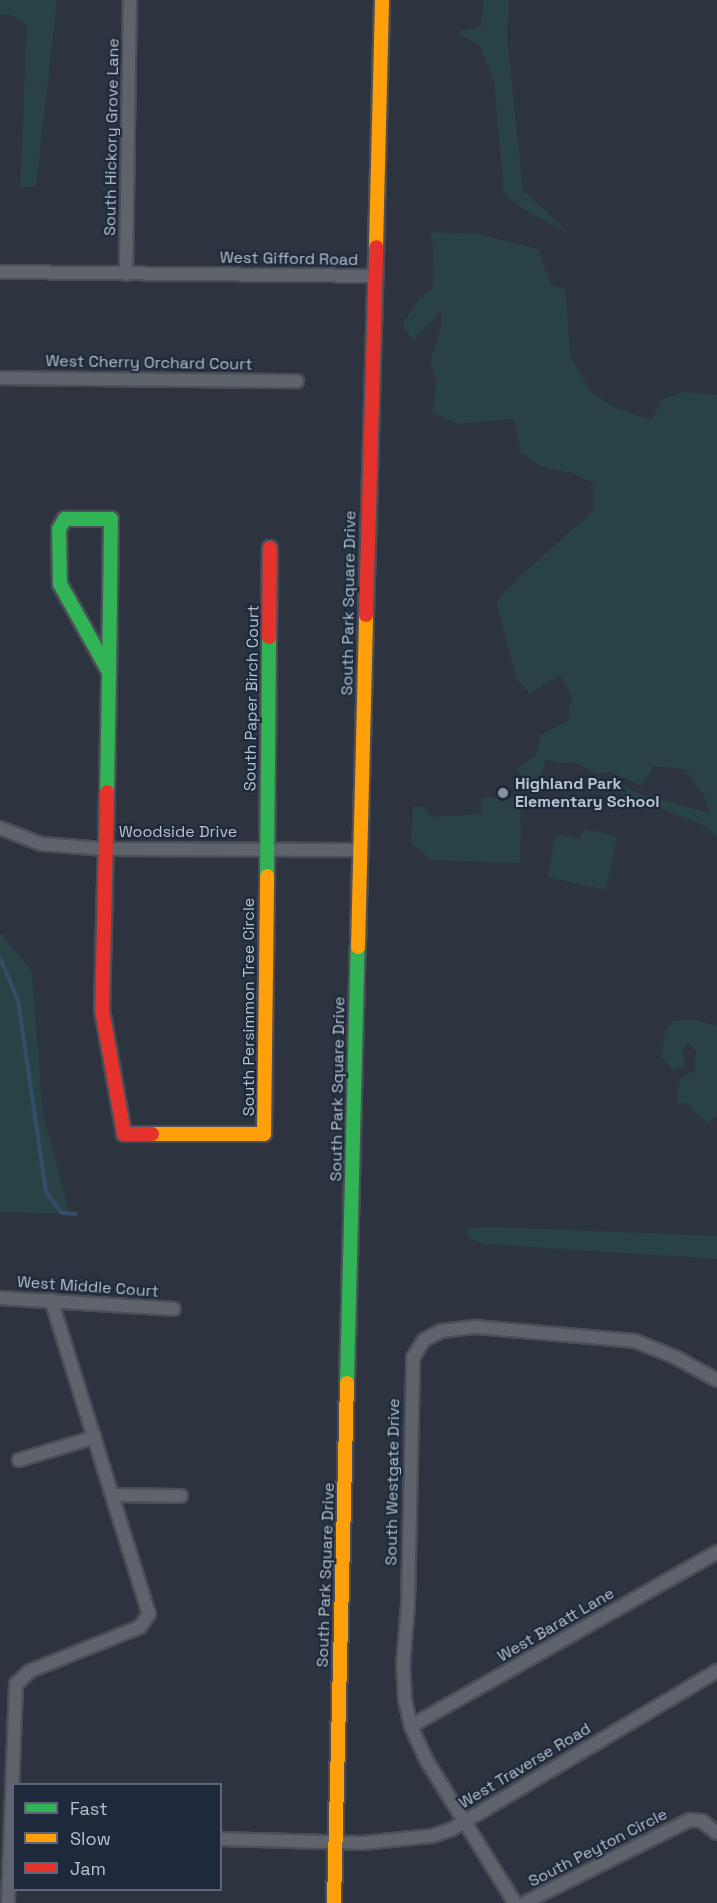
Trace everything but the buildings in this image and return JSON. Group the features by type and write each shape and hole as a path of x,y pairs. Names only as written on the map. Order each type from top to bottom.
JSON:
{"street":[{"name":"South Hickory Grove Lane","path":"126,274 130,0"},
{"name":"West Gifford Road","path":"0,273 373,276 380,142 382,0"},
{"name":"South Park Square Drive","path":"334,1903 373,276"},
{"name":"West Cherry Orchard Court","path":"0,378 297,381"},
{"path":"104,849 108,672 111,519 65,519 59,530 60,584 108,672"},
{"name":"South Paper Birch Court","path":"266,849 270,548"},
{"name":"Woodside Drive","path":"0,828 41,844 104,849 360,850"},
{"name":"South Persimmon Tree Circle","path":"104,849 102,1010 124,1134 264,1134 266,849"},
{"name":"West Middle Court","path":"0,1298 174,1310"},
{"path":"8,1903 8,1830 14,1691 19,1678 30,1671 140,1627 148,1619 148,1608 51,1300"},
{"name":"South Westgate Drive","path":"515,1903 427,1761 411,1726 405,1700 403,1666 408,1604 413,1358 424,1340 441,1331 476,1327 635,1341 675,1357 717,1380"},
{"path":"19,1460 95,1437"},
{"path":"113,1495 181,1496"},
{"name":"West Baratt Lane","path":"411,1726 717,1552"},
{"name":"West Traverse Road","path":"222,1839 381,1843 432,1836 452,1829 717,1671"},
{"name":"South Peyton Circle","path":"524,1903 690,1820 702,1821 717,1833"}],"green space":[{"path":"0,0 57,0 36,186 20,188 27,25 11,15 0,15"},
{"path":"484,0 509,0 507,38 523,190 569,233 521,208 504,193 494,80 479,45 456,32 481,26"},
{"path":"430,232 479,234 538,249 551,285 565,289 571,358 591,392 615,408 652,420 661,400 684,392 717,395 717,837 703,825 651,805 628,802 618,789 623,785 639,794 710,813 705,798 685,769 653,766 642,786 610,772 595,774 575,762 562,763 546,760 542,774 525,785 517,769 536,755 542,734 568,721 572,695 560,675 530,694 516,678 496,602 513,583 593,511 593,483 572,473 542,467 521,453 514,419 457,424 432,412 437,383 430,362 441,327 442,310 413,341 402,325 419,299 432,289 434,252"},
{"path":"521,797 520,863 431,860 411,843 413,807 424,807 431,817 481,814 481,798"},
{"path":"584,829 617,836 606,890 547,877 556,834 580,838"},
{"path":"0,932 32,972 43,1115 70,1214 0,1212"},
{"path":"691,1019 717,1026 717,1116 706,1124 688,1104 678,1103 677,1093 681,1078 695,1070 696,1051 689,1043 682,1049 686,1067 673,1070 661,1057 665,1033 672,1021"},
{"path":"493,1227 717,1236 717,1259 483,1244 470,1239 465,1228"}],"waterway":[{"path":"0,958 18,1000 46,1192 62,1213 76,1214"}],"traffic: fast":[{"path":"107,792 109,672 60,584 59,529 65,519 111,519 109,672"},
{"path":"267,876 269,637"},
{"path":"347,1383 358,947"}],"traffic: slow":[{"path":"376,247 382,0"},
{"path":"358,947 366,615"},
{"path":"152,1134 264,1134 267,876"},
{"path":"334,1903 347,1383"}],"traffic: jam":[{"path":"366,615 376,247"},
{"path":"269,637 270,548"},
{"path":"107,792 102,1010 124,1134 152,1134"}],"place":[{"name":"Highland Park Elementary School","path":"503,793"}]}
